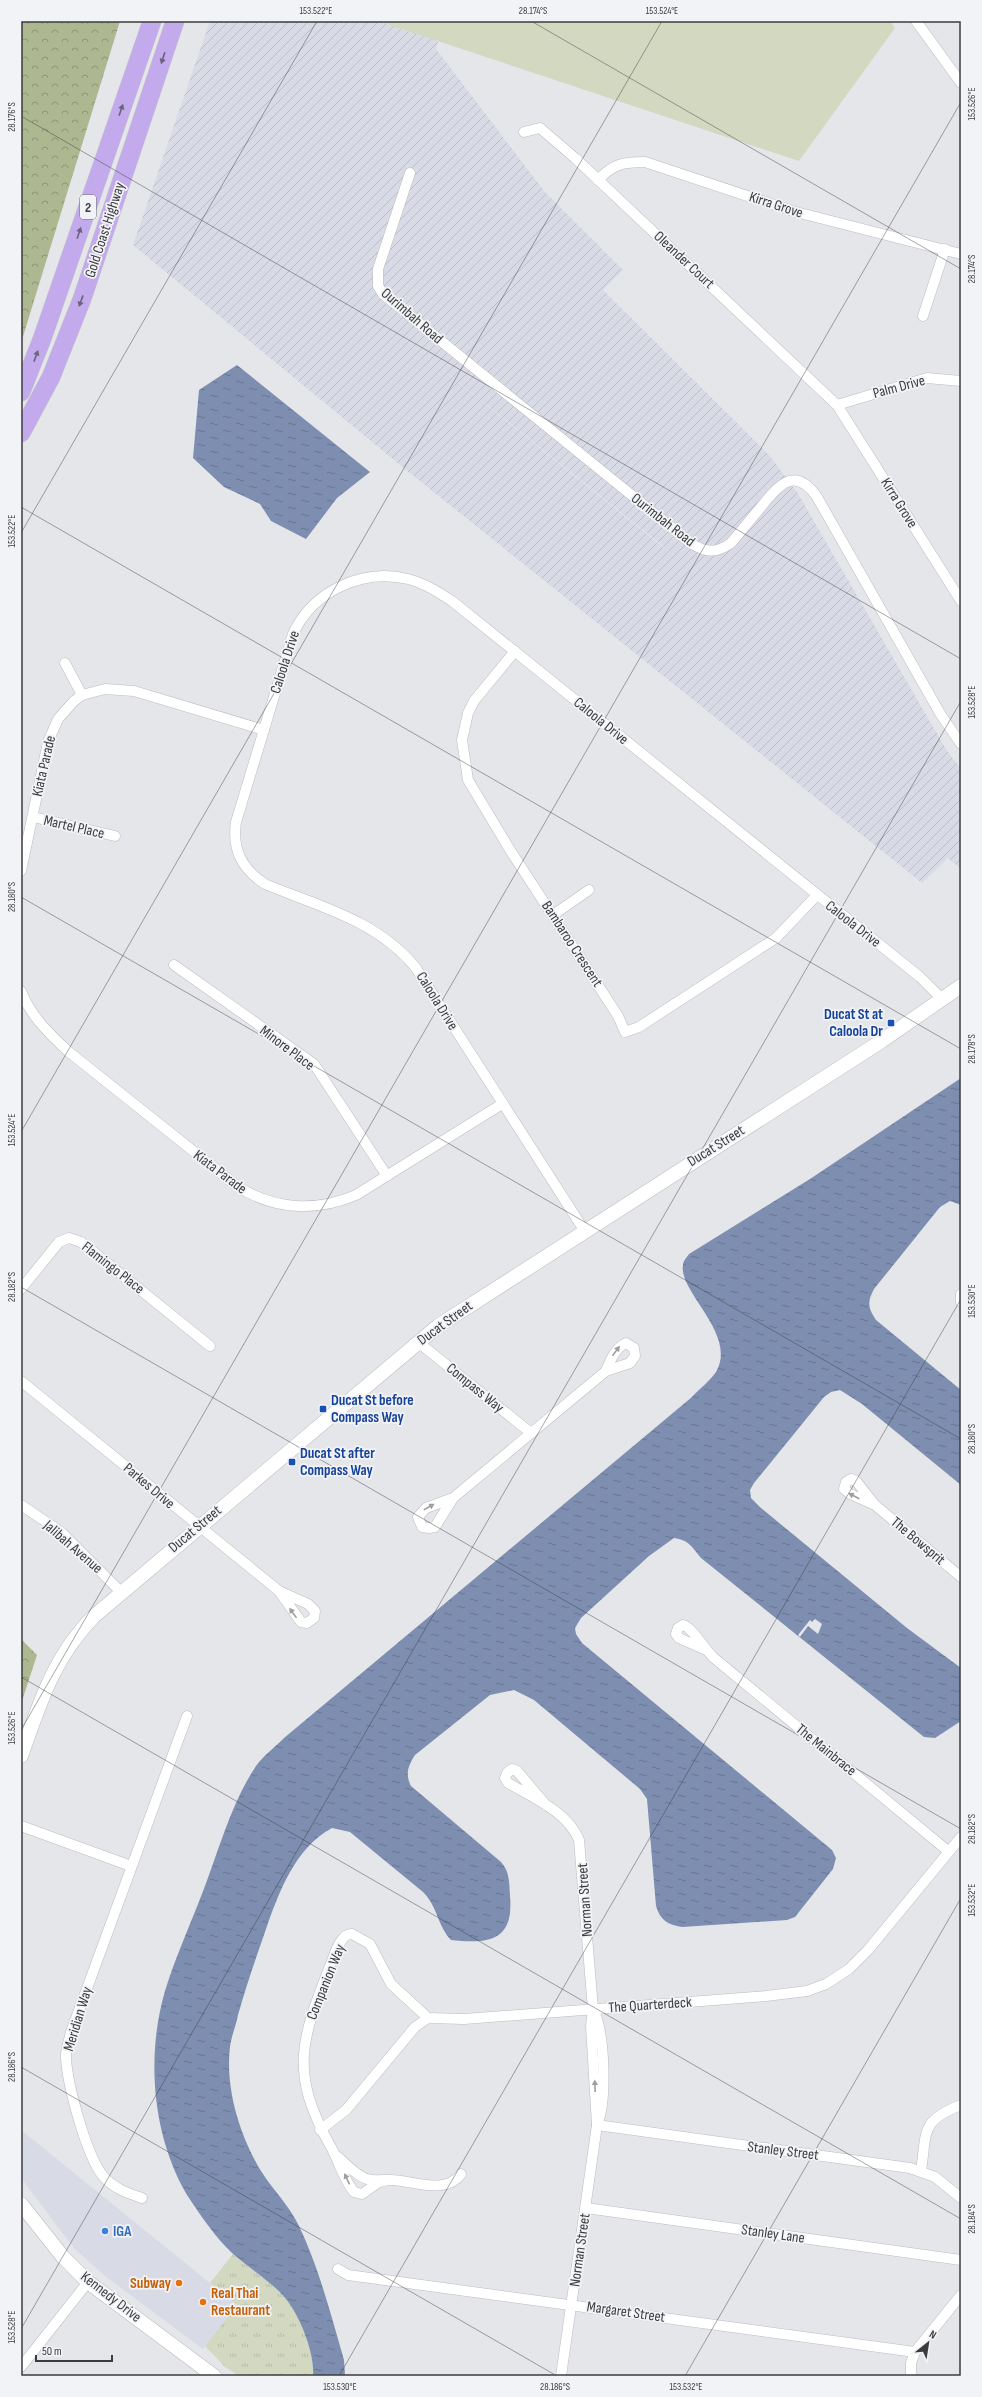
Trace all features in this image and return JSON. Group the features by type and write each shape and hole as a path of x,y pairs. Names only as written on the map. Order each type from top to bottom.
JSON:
{"highway":[{"name":"Gold Coast Highway","path":"21,392 42,339 152,21"},
{"name":"Gold Coast Highway","path":"21,433 51,377 82,299 175,21"}],"street":[{"path":"916,21 961,83"},
{"name":"Oleander Court","path":"524,132 540,128 598,180 837,405"},
{"name":"Kirra Grove","path":"598,180 606,172 623,162 644,162 796,212 961,254"},
{"name":"Ourimbah Road","path":"410,173 378,269 378,286 383,294 686,539 703,550 713,552 722,550 732,543 778,486 793,480 805,484 817,497 942,715 961,744"},
{"path":"923,316 945,249"},
{"name":"Palm Drive","path":"837,405 927,378 961,381"},
{"name":"Kirra Grove","path":"837,405 961,602"},
{"name":"Caloola Drive","path":"584,1230 416,968 404,952 374,929 265,884 254,876 239,858 234,839 236,822 296,627 322,598 341,585 356,580 397,577 426,586 464,610 920,977 942,999"},
{"name":"Bambaroo Crescent","path":"515,651 474,701 464,726 463,754 468,780 618,1016 625,1032 639,1026 776,938 817,895"},
{"path":"65,662 82,695"},
{"name":"Kiata Parade","path":"21,871 52,731 58,719 67,708 82,695 105,689 134,691 264,730"},
{"name":"Martel Place","path":"33,817 115,836"},
{"path":"553,915 589,890"},
{"name":"Minore Place","path":"174,965 314,1064 387,1176"},
{"name":"Ducat Street","path":"21,1756 62,1655 81,1630 121,1592 418,1342 453,1315 880,1042 961,986"},
{"name":"Kiata Parade","path":"21,990 38,1019 53,1038 69,1052 249,1194 286,1206 322,1205 356,1195 502,1104"},
{"name":"Flamingo Place","path":"21,1289 59,1242 69,1238 81,1242 210,1346"},
{"path":"961,1294 961,1302"},
{"name":"Compass Way","path":"418,1342 531,1433"},
{"path":"453,1498 606,1371"},
{"name":"Parkes Drive","path":"21,1381 198,1527 279,1591"},
{"name":"Jalibah Avenue","path":"21,1505 60,1532 121,1592"},
{"name":"The Bowsprit","path":"875,1505 961,1577"},
{"name":"The Mainbrace","path":"704,1649 948,1851"},
{"name":"Meridian Way","path":"142,2198 117,2189 102,2176 90,2154 68,2078 66,2057 71,2032 130,1866 186,1716"},
{"name":"Norman Street","path":"546,1805 572,1827 579,1840 593,2009 591,2026 596,2124 586,2208 561,2376"},
{"path":"21,1826 130,1866"},
{"name":"The Quarterdeck","path":"428,2018 464,2019 785,1994 807,1991 826,1984 850,1970 961,1837"},
{"name":"Companion Way","path":"388,2180 379,2182 363,2193 356,2194 320,2130 306,2091 303,2065 308,2027 337,1949 345,1936 352,1934 370,1944 391,1984 428,2018"},
{"path":"320,2130 342,2113 404,2037 428,2018"},
{"path":"921,2171 926,2131 932,2121 938,2115 961,2105"},
{"name":"Stanley Street","path":"596,2124 895,2165 921,2171 940,2181 961,2198"},
{"name":"Companion Way","path":"331,2148 340,2158 364,2178 370,2180 388,2180 442,2185 455,2181 461,2174"},
{"name":"Kennedy Drive","path":"21,2204 63,2258 88,2282 214,2376"},
{"name":"Stanley Lane","path":"586,2208 961,2260"},
{"name":"Margaret Street","path":"338,2269 348,2275 572,2304 914,2352"},
{"path":"21,2367 88,2282"},
{"path":"911,2376 911,2363 914,2352 961,2295"}],"shaded area":[{"path":"210,21 377,21 438,41 436,49 544,191 623,270 603,290 769,455 797,492 947,751 961,769 961,869 948,858 922,883 405,469 133,245","holes":["391,328 669,551 659,544"]},
{"path":"21,2130 237,2305 203,2349 105,2276 74,2248 21,2178"}],"green space":[{"path":"21,21 120,21 21,343"},
{"path":"377,21 890,21 895,28 799,161"},
{"path":"21,1639 37,1655 21,1704"},
{"path":"233,2254 274,2286 291,2305 301,2324 309,2346 313,2376 239,2376 225,2367 205,2346 237,2305 210,2283"}],"water":[{"path":"237,365 370,472 337,498 306,539 271,521 260,504 224,487 193,458 199,390"},
{"path":"961,1078 961,1205 950,1201 940,1207 874,1289 869,1305 876,1320 961,1390 961,1485 862,1404 840,1390 831,1392 824,1397 754,1483 750,1490 751,1498 761,1508 907,1628 961,1668 961,1721 935,1738 924,1737 701,1558 687,1542 674,1538 649,1556 581,1618 575,1628 576,1634 582,1643 832,1850 836,1858 833,1869 795,1917 787,1920 682,1927 665,1921 660,1915 656,1906 647,1799 640,1789 534,1700 514,1690 490,1695 415,1755 408,1770 408,1778 411,1786 504,1866 508,1873 510,1911 508,1922 503,1931 487,1940 451,1940 446,1934 432,1904 423,1892 350,1832 332,1828 308,1847 290,1872 271,1915 238,2015 231,2043 229,2063 232,2095 236,2112 247,2143 261,2171 291,2211 299,2226 313,2258 344,2360 345,2376 313,2376 312,2357 306,2336 291,2306 274,2286 226,2247 210,2228 187,2195 175,2172 166,2147 156,2095 154,2068 156,2042 159,2016 165,1991 227,1824 240,1794 259,1762 284,1738 692,1397 714,1375 721,1358 719,1343 714,1329 689,1288 684,1276 683,1264 689,1254 810,1179"}],"pier":[{"path":"815,1619 822,1624 818,1634 808,1626 800,1637 798,1635 810,1620 812,1622"}],"place":[{"name":"Ducat St at Caloola Dr","path":"891,1023"},
{"name":"Ducat St before Compass Way","path":"323,1409"},
{"name":"Ducat St after Compass Way","path":"292,1462"},
{"name":"IGA","path":"105,2231"},
{"name":"Subway","path":"179,2283"},
{"name":"Real Thai Restaurant","path":"203,2302"}]}
